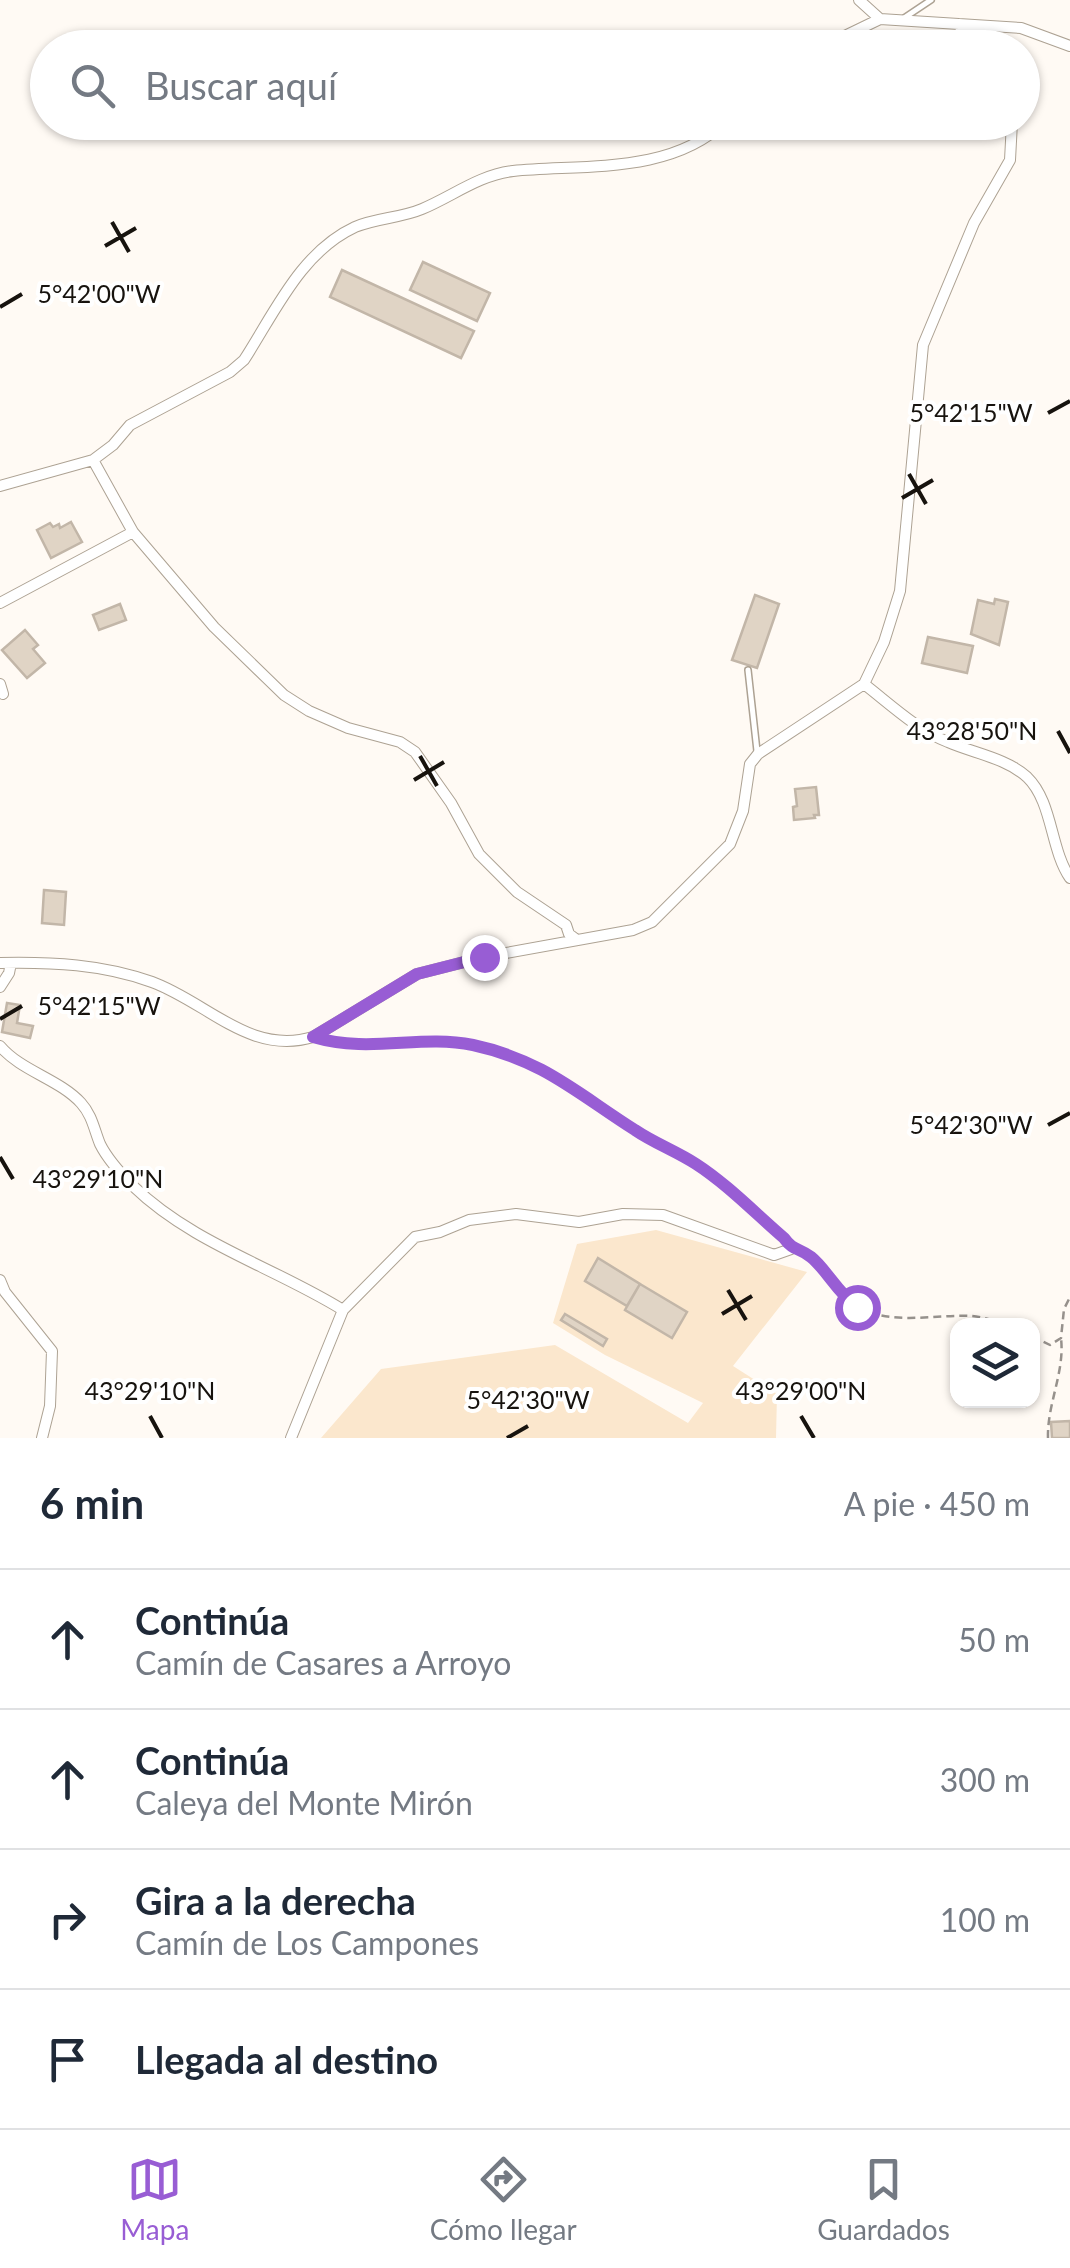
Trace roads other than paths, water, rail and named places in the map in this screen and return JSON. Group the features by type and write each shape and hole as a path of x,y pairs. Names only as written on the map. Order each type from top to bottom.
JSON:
{"street":[{"path":"859,0 880,19"},
{"path":"857,30 880,19 1027,30"},
{"path":"958,24 962,30"},
{"path":"1040,35 1070,46"},
{"path":"0,486 93,460 130,424 230,372 244,360 305,265 329,242 357,226 419,210 486,176 512,171 604,168 636,162 701,140"},
{"path":"0,987 10,973 6,963 94,967 176,992 245,1034 264,1041 296,1042 313,1037 417,974 652,922 730,844 743,811 750,764 758,754 864,684 884,642 900,591 922,344 974,223 1010,160 1011,140"},
{"path":"93,460 133,532 214,627 284,695 310,712 348,728 400,742 415,752 451,803 479,854 517,892 566,925 577,940"},
{"path":"0,603 133,532"},
{"path":"864,684 922,728 948,742 976,750 1028,778 1042,803 1060,864 1070,878"},
{"path":"0,1046 78,1100 91,1117 102,1148 132,1185 166,1213 236,1256 306,1286 343,1310"},
{"path":"291,1438 343,1310 415,1237 469,1220 516,1214 579,1222 623,1214 663,1215 774,1255 792,1249"},
{"path":"0,1280 5,1292 52,1351 50,1406 42,1438"}],"lane":[{"path":"901,20 931,0"},
{"path":"748,670 758,754"}]}
